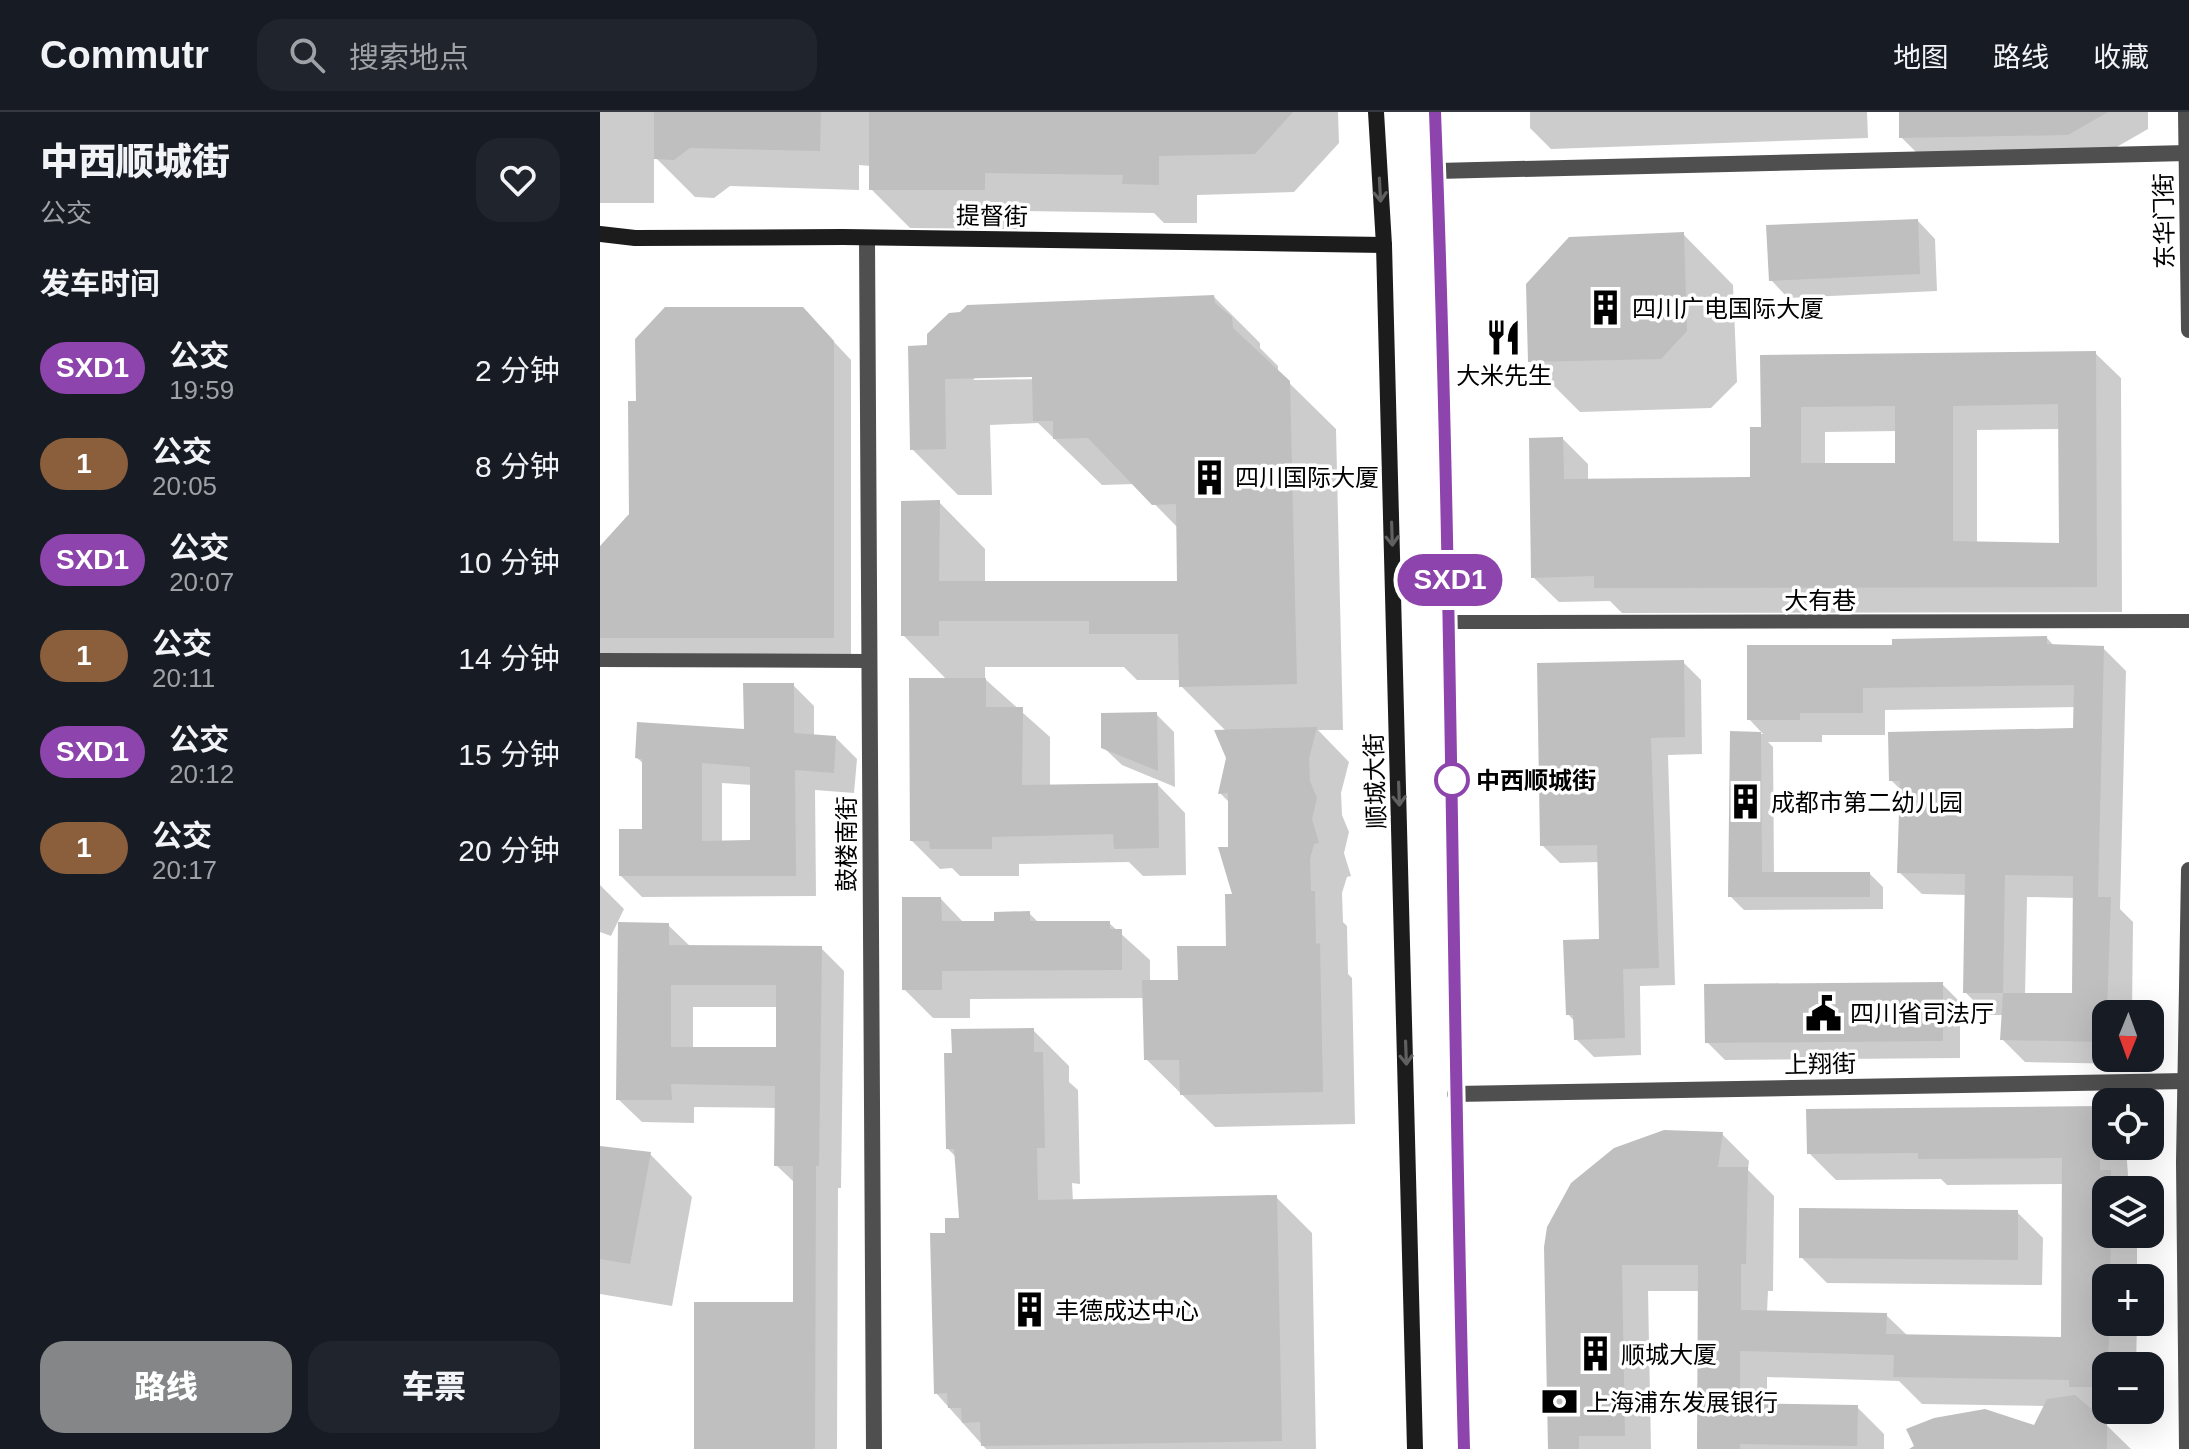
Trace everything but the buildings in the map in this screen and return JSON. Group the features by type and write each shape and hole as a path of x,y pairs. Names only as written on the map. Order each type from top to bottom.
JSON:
{"main road":[{"name":"顺城大街","path":"1376,112 1384,245 1415,1449"},
{"path":"1435,112 1451,622 1455,1094 1464,1449"},
{"name":"提督街","path":"600,234 635,238 1384,245"}],"street":[{"name":"东华门街","path":"2186,112 2189,330"},
{"path":"1437,171 2187,153"},
{"name":"鼓楼南街","path":"867,239 874,1449"},
{"path":"2187,1449 2189,870"},
{"name":"上翔街","path":"1455,1094 2186,1081"}],"lane":[{"name":"大有巷","path":"1451,622 2189,621"},
{"path":"600,660 869,661"}],"bus line":[{"name":"SXD1","path":"1435,112 1451,622 1455,1094 1464,1449"}],"place":[{"name":"四川广电国际大厦","path":"1606,308"},
{"name":"大米先生","path":"1504,338"},
{"name":"四川国际大厦","path":"1209,477"},
{"name":"中西顺城街","path":"1452,780"},
{"name":"成都市第二幼儿园","path":"1745,802"},
{"name":"四川省司法厅","path":"1824,1013"},
{"name":"丰德成达中心","path":"1029,1310"},
{"name":"顺城大厦","path":"1595,1354"},
{"name":"上海浦东发展银行","path":"1560,1402"}]}
